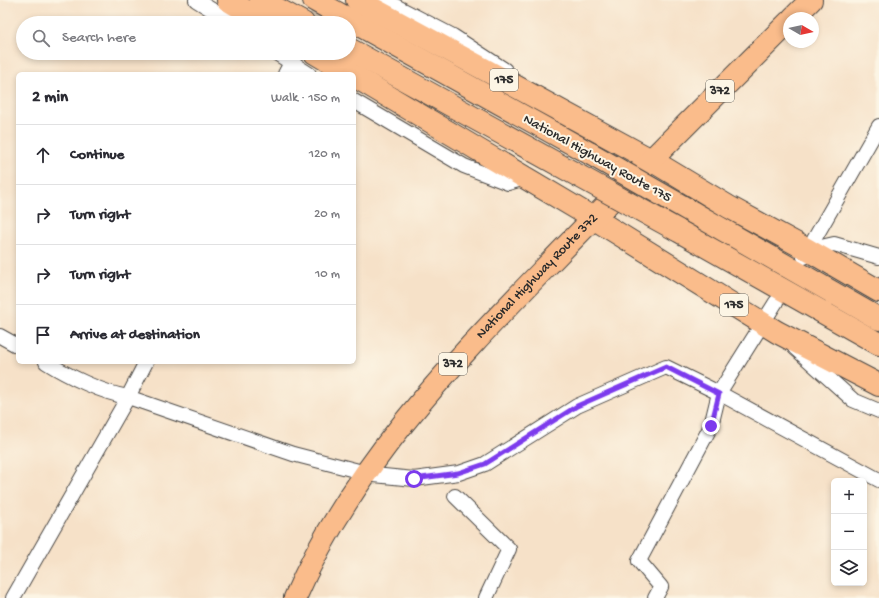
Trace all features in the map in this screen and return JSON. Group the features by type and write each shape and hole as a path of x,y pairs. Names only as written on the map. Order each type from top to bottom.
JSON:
{"highway":[{"path":"228,0 254,16"},
{"path":"261,0 290,16"},
{"name":"National Highway Route 175","path":"314,0 343,16"},
{"name":"175","path":"357,0 651,160 806,253 879,291"},
{"path":"799,12 811,0"},
{"name":"National Highway Route 175","path":"356,23 591,154 879,319"},
{"name":"National Highway Route 372","path":"294,598 325,540 365,472 419,403 454,364 593,218 783,28"},
{"name":"National Highway Route 175","path":"356,53 677,230 879,344"},
{"path":"327,60 347,72"},
{"name":"175","path":"356,77 593,218 770,327 879,385"}],"street":[{"path":"196,0 222,16"},
{"path":"384,0 460,40 512,74 535,97"},
{"path":"291,63 306,72"},
{"path":"356,101 464,166 508,183 525,178"},
{"path":"806,253 879,126"},
{"path":"806,253 834,244 879,256"},
{"path":"655,598 661,587 639,561 711,426 719,394 770,327 776,302"},
{"path":"770,327 853,400 879,412"},
{"path":"0,336 16,345"},
{"path":"49,364 56,369 112,394 128,397 293,454 365,472 414,479 465,471 485,464 577,406 666,367 879,480"},
{"path":"13,598 128,397 145,364"},
{"path":"455,496 509,548 486,598"}],"tunnel":[{"path":"317,16 325,0"}],"route":[{"path":"414,479 458,473 485,464 577,406 666,367 719,394 711,426"}]}
